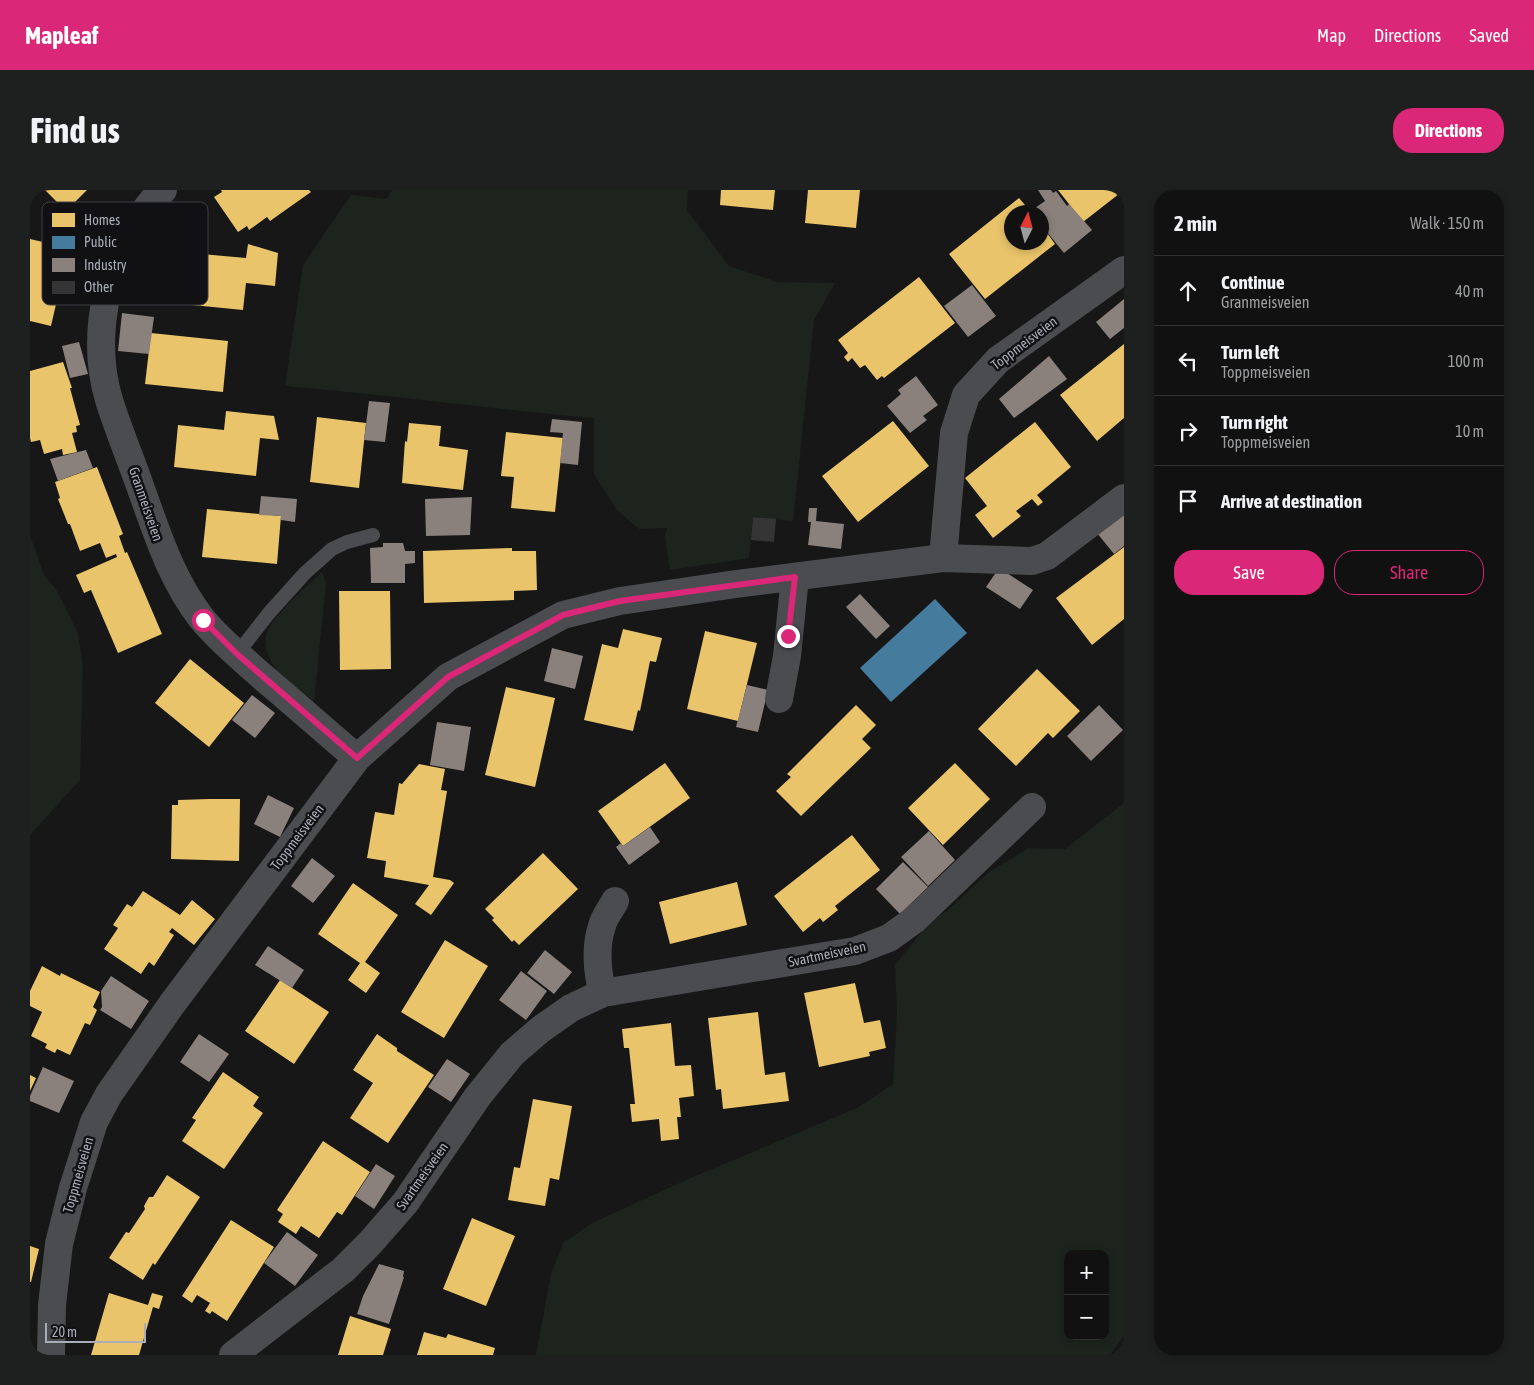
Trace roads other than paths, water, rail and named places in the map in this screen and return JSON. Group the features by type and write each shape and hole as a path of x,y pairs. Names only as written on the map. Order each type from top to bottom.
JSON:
{"street":[{"name":"Granmeisveien","path":"152,202 163,190"},
{"name":"Toppmeisveien","path":"943,558 954,433 966,395 998,360 1124,270"},
{"name":"Granmeisveien","path":"105,305 101,330 103,366 109,400 164,556 181,589 203,620 237,654 357,758"},
{"name":"Toppmeisveien","path":"51,1355 52,1305 59,1244 73,1188 94,1122 115,1086 172,1004 357,758 448,677 563,615 620,601 943,558 1032,561 1047,556 1124,498"},
{"path":"779,699 788,656 795,577"},
{"name":"Svartmeisveien","path":"233,1355 343,1270 370,1243 405,1204 478,1096 512,1054 541,1029 571,1008 603,993 855,951 888,938 914,920 1032,807"},
{"path":"603,993 600,980 598,944 602,925 615,901"}],"lane":[{"path":"237,654 269,613 305,573 332,549 373,535"}]}
